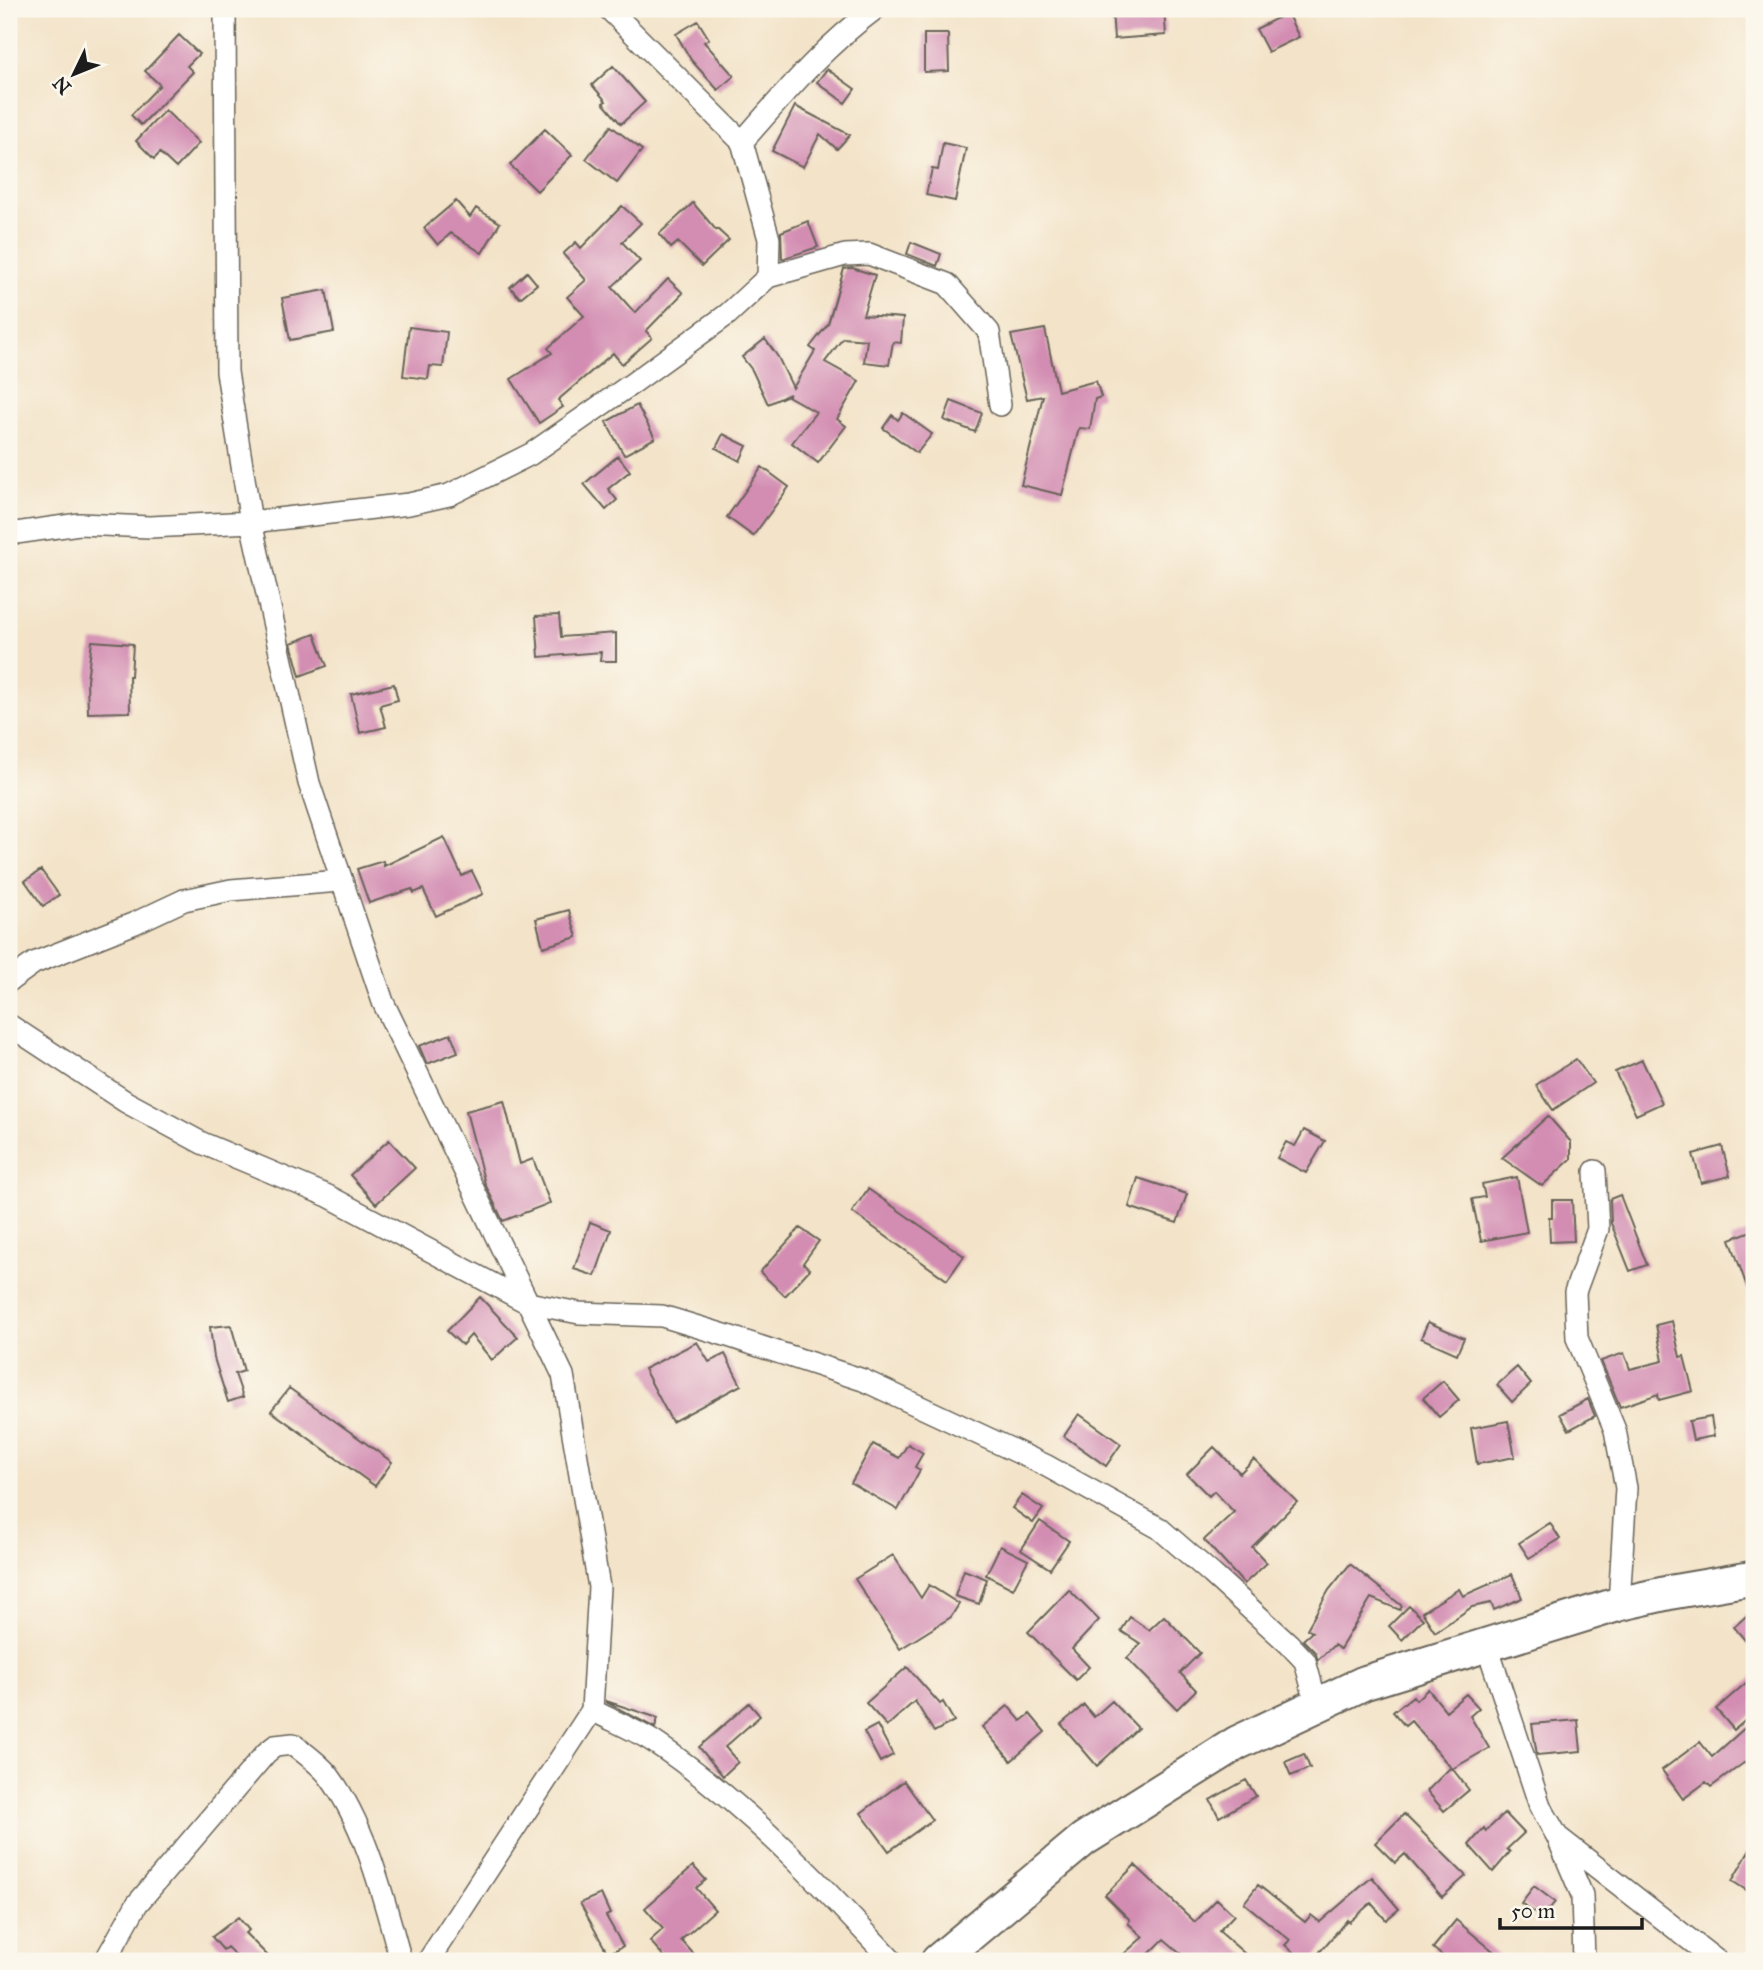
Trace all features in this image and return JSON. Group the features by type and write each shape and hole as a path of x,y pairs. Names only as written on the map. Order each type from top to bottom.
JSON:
{"main road":[{"path":"938,1961 1084,1839 1237,1743 1364,1683 1619,1604 1754,1578"}],"street":[{"path":"225,9 227,372 251,522 309,783 383,1002 563,1375 599,1587 592,1710 428,1961"},
{"path":"609,9 742,142 769,239 768,277"},
{"path":"742,142 841,34 875,9"},
{"path":"9,534 79,524 150,527 251,522 409,504 449,495 531,454 727,314 768,277 845,255 869,254 947,284 989,332 1000,405"},
{"path":"9,981 34,963 135,923 184,900 231,890 340,881"},
{"path":"9,1025 126,1102 191,1137 328,1196 528,1303 579,1313 662,1316 728,1336 863,1380 1045,1465 1159,1528 1212,1574 1305,1661 1317,1706"},
{"path":"1595,1171 1598,1229 1575,1292 1577,1338 1615,1430 1626,1488 1619,1604"},
{"path":"1487,1646 1540,1806 1557,1836 1582,1895 1584,1961"},
{"path":"592,1710 652,1741 696,1772 804,1866 892,1961"},
{"path":"105,1961 137,1904 266,1753 275,1746 293,1744 329,1775 360,1832 386,1906 401,1961"},
{"path":"1557,1836 1717,1961"}],"building":[{"path":"1112,9 1164,9 1166,35 1114,39"},
{"path":"1287,13 1299,37 1268,52 1256,29"},
{"path":"698,21 709,39 704,42 734,76 718,90 691,60 676,34"},
{"path":"924,34 948,34 949,71 924,72"},
{"path":"179,35 199,54 187,66 193,72 141,125 131,115 160,85 145,71"},
{"path":"613,66 645,102 621,124 592,85"},
{"path":"827,69 855,89 845,103 817,82"},
{"path":"795,106 850,135 837,149 820,134 803,167 772,151"},
{"path":"165,110 199,143 176,168 160,153 154,159 136,141"},
{"path":"611,126 642,150 617,183 586,159"},
{"path":"545,129 572,155 537,191 510,165"},
{"path":"943,143 966,148 955,201 926,195 932,169 938,170"},
{"path":"456,201 470,217 476,208 500,223 482,253 451,233 438,245 424,228"},
{"path":"693,203 716,230 729,240 702,266 678,242 671,248 659,234"},
{"path":"622,206 641,223 622,242 640,261 612,287 635,313 668,279 683,293 646,331 652,338 622,364 613,353 558,400 563,407 539,423 511,379 552,353 548,348 584,316 567,297 586,280 563,254 576,242 581,248"},
{"path":"808,221 818,247 782,259 781,232"},
{"path":"911,242 941,254 937,266 907,254"},
{"path":"852,268 875,275 863,315 903,318 901,343 893,342 889,365 864,362 867,340 843,338 825,362 859,381 837,419 846,426 818,463 792,443 816,412 788,396 790,394 768,404 752,370 742,357 765,339 778,357 793,388 815,351 810,347 828,324 844,269"},
{"path":"527,272 537,284 520,298 510,287"},
{"path":"326,290 334,332 290,340 282,298"},
{"path":"409,327 447,332 443,367 430,366 428,379 403,376"},
{"path":"1045,329 1058,391 1096,381 1101,397 1095,399 1090,429 1079,428 1062,495 1021,485 1043,396 1027,399 1011,335"},
{"path":"951,401 982,413 975,432 944,420"},
{"path":"637,405 655,438 624,455 606,422"},
{"path":"903,413 932,434 917,453 883,428 892,415 898,420"},
{"path":"723,434 747,446 740,461 716,448"},
{"path":"618,456 630,471 608,489 617,500 606,510 584,484"},
{"path":"762,467 789,487 753,536 727,517"},
{"path":"559,615 561,637 616,633 616,661 600,661 601,652 539,657 536,616"},
{"path":"315,634 327,666 300,676 291,643"},
{"path":"92,641 133,644 129,676 130,712 88,713 87,680"},
{"path":"394,684 398,700 380,705 386,727 360,733 351,694"},
{"path":"444,837 462,876 472,871 483,894 436,916 423,889 414,893 412,889 369,903 357,869 383,861 384,866"},
{"path":"41,870 59,895 43,906 25,881"},
{"path":"569,910 577,937 543,947 536,919"},
{"path":"451,1034 458,1052 427,1064 419,1046"},
{"path":"1576,1059 1593,1083 1553,1110 1536,1085"},
{"path":"1642,1060 1662,1103 1636,1115 1615,1072"},
{"path":"504,1101 520,1164 533,1159 550,1203 503,1221 485,1184 466,1111"},
{"path":"1548,1116 1571,1142 1571,1159 1542,1186 1502,1158"},
{"path":"1304,1130 1325,1141 1306,1173 1277,1158 1286,1142 1295,1146"},
{"path":"389,1140 415,1168 376,1204 350,1175"},
{"path":"1722,1146 1730,1176 1701,1183 1693,1154"},
{"path":"1517,1177 1527,1232 1481,1241 1472,1199 1485,1197 1482,1184"},
{"path":"1138,1178 1187,1194 1177,1223 1129,1207"},
{"path":"868,1189 964,1256 947,1280 852,1212"},
{"path":"1620,1195 1647,1265 1630,1271 1611,1223 1610,1199"},
{"path":"1552,1200 1572,1200 1574,1241 1550,1242 1549,1218 1552,1218"},
{"path":"590,1222 611,1230 595,1276 574,1269"},
{"path":"800,1228 819,1241 803,1263 810,1269 785,1296 760,1272"},
{"path":"1754,1230 1754,1301 1752,1301 1730,1239"},
{"path":"480,1297 518,1337 492,1360 471,1335 462,1345 447,1331"},
{"path":"1672,1321 1680,1357 1684,1356 1693,1391 1659,1400 1658,1394 1620,1407 1601,1361 1624,1353 1630,1369 1663,1361 1656,1325"},
{"path":"1428,1322 1464,1338 1457,1354 1421,1338"},
{"path":"231,1325 244,1371 235,1374 243,1397 228,1402 214,1358 210,1327"},
{"path":"697,1342 709,1362 725,1354 741,1385 672,1422 644,1369"},
{"path":"1517,1367 1531,1384 1512,1402 1497,1385"},
{"path":"1443,1381 1459,1400 1439,1417 1423,1398"},
{"path":"289,1388 392,1462 375,1486 271,1411"},
{"path":"1588,1399 1595,1416 1569,1430 1560,1414"},
{"path":"1079,1414 1121,1444 1106,1466 1064,1436"},
{"path":"1711,1417 1714,1436 1693,1440 1689,1421"},
{"path":"1508,1421 1515,1457 1477,1464 1471,1428"},
{"path":"873,1444 899,1458 908,1444 923,1453 915,1467 920,1470 898,1510 851,1483"},
{"path":"1214,1447 1240,1473 1254,1459 1297,1502 1252,1547 1267,1563 1244,1584 1204,1540 1234,1512 1214,1491 1209,1496 1187,1474"},
{"path":"1022,1495 1043,1509 1033,1523 1012,1508"},
{"path":"1040,1521 1069,1541 1050,1569 1021,1550"},
{"path":"1550,1523 1560,1539 1529,1558 1519,1543"},
{"path":"1000,1546 1028,1560 1013,1589 986,1575"},
{"path":"893,1555 921,1598 929,1585 959,1604 951,1617 900,1649 855,1579"},
{"path":"1350,1564 1402,1606 1400,1610 1371,1598 1340,1649 1334,1645 1318,1660 1315,1652 1303,1640 1312,1632 1307,1629 1329,1590"},
{"path":"964,1570 987,1579 979,1604 955,1596"},
{"path":"1512,1574 1522,1598 1494,1610 1491,1603 1472,1607 1435,1632 1422,1612 1459,1589 1463,1596"},
{"path":"1069,1590 1099,1620 1072,1649 1089,1667 1076,1680 1028,1632"},
{"path":"1409,1606 1423,1619 1402,1640 1389,1626"},
{"path":"1754,1609 1754,1651 1734,1627"},
{"path":"1164,1616 1200,1653 1180,1673 1196,1690 1177,1709 1127,1658 1141,1644 1121,1631 1130,1617 1149,1630"},
{"path":"907,1667 940,1704 943,1702 954,1721 934,1732 915,1701 887,1726 866,1703"},
{"path":"1754,1676 1754,1713 1734,1730 1716,1709"},
{"path":"1428,1689 1446,1711 1466,1694 1479,1708 1470,1716 1489,1748 1452,1769 1411,1721 1405,1726 1393,1712 1413,1696 1416,1700"},
{"path":"1112,1701 1138,1728 1097,1766 1061,1724 1084,1705 1094,1717"},
{"path":"606,1702 658,1718 655,1728"},
{"path":"749,1703 760,1716 725,1747 738,1762 723,1776 699,1747"},
{"path":"1008,1706 1021,1721 1030,1714 1045,1732 1011,1761 982,1727"},
{"path":"1578,1720 1581,1751 1537,1755 1532,1724"},
{"path":"877,1725 893,1755 880,1762 864,1732"},
{"path":"1747,1726 1754,1735 1754,1773 1745,1762 1711,1787 1706,1782 1683,1799 1662,1770 1700,1742 1712,1757"},
{"path":"1304,1754 1310,1768 1291,1776 1285,1762"},
{"path":"1451,1767 1469,1790 1444,1811 1427,1791"},
{"path":"1246,1780 1256,1796 1219,1817 1210,1800"},
{"path":"904,1781 932,1820 889,1851 861,1813"},
{"path":"1505,1813 1524,1833 1507,1849 1510,1852 1493,1872 1469,1845 1484,1828 1486,1831"},
{"path":"1404,1814 1466,1876 1442,1897 1405,1854 1395,1863 1375,1843"},
{"path":"1754,1843 1754,1895 1732,1881"},
{"path":"1135,1865 1195,1922 1217,1899 1234,1915 1219,1931 1253,1961 1190,1961 1164,1939 1142,1961 1116,1961 1143,1937 1105,1895"},
{"path":"693,1866 706,1880 696,1888 715,1910 681,1940 700,1961 668,1961 650,1941 663,1929 645,1908"},
{"path":"1372,1877 1399,1909 1386,1920 1371,1903 1349,1922 1347,1920 1312,1961 1303,1961 1285,1945 1290,1940 1244,1903 1258,1885 1305,1922 1311,1915 1320,1922"},
{"path":"1534,1886 1555,1902 1542,1918 1521,1903"},
{"path":"601,1894 610,1914 606,1916 623,1946 608,1954 580,1903"},
{"path":"238,1917 249,1930 245,1933 273,1961 241,1961 227,1947 223,1950 212,1937"},
{"path":"1456,1920 1505,1961 1448,1961 1433,1948"}]}
